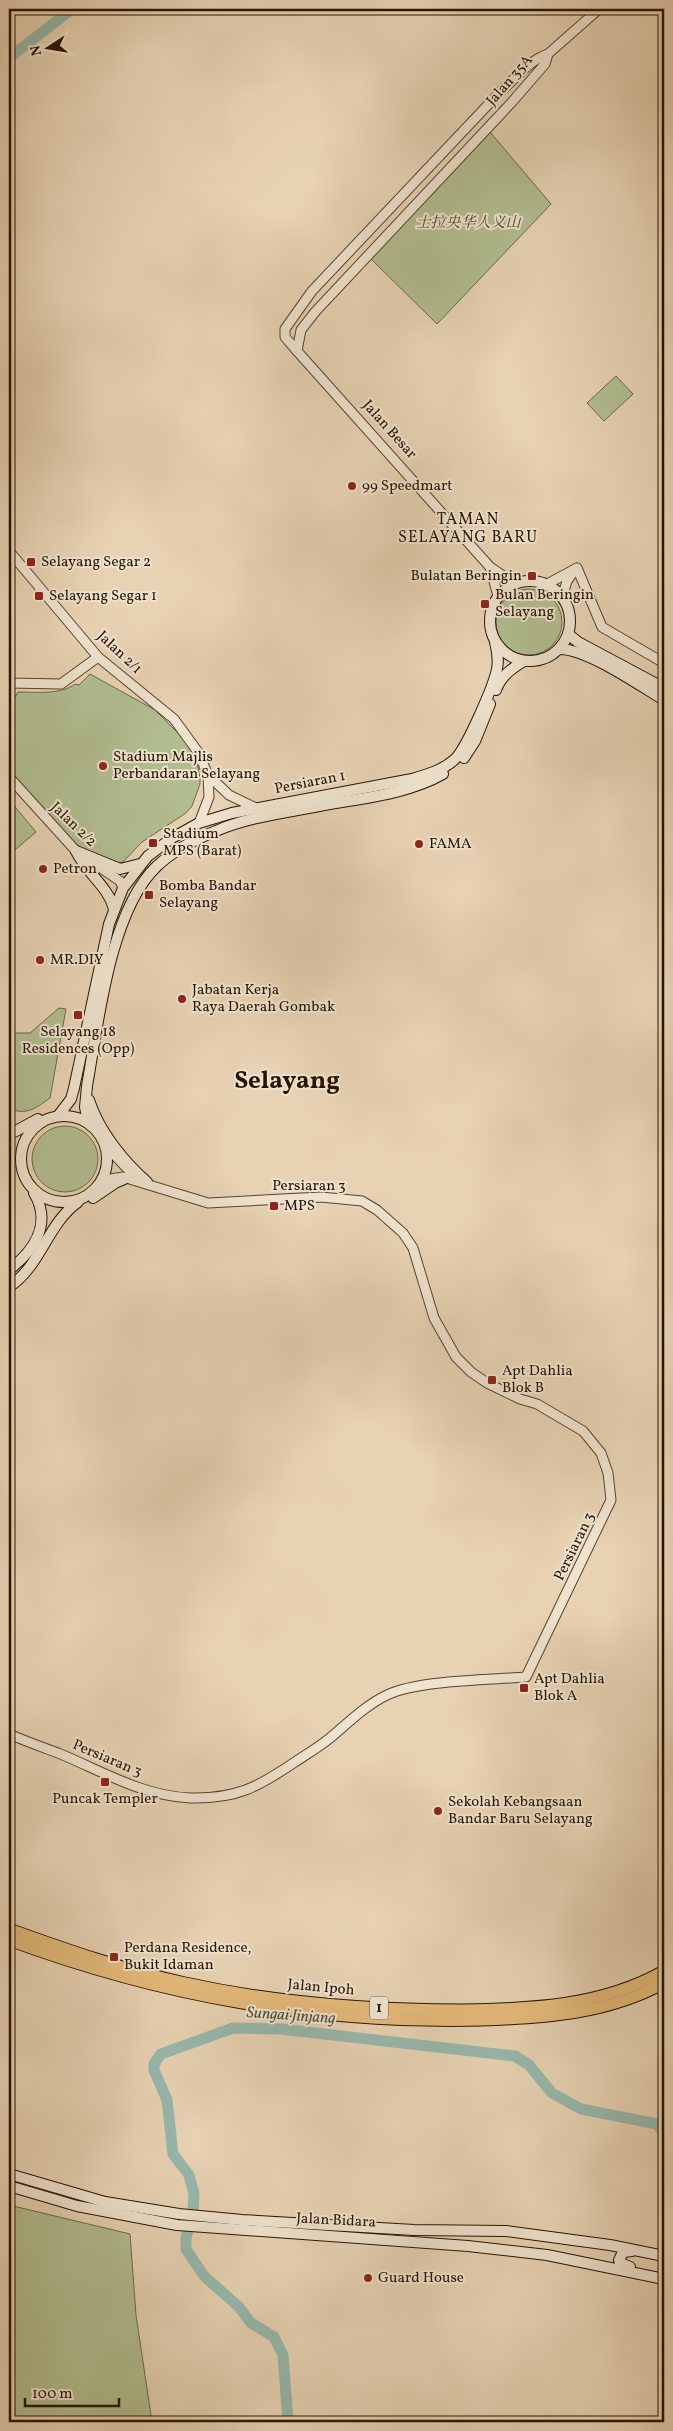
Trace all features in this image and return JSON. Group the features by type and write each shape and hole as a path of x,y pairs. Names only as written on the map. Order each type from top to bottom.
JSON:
{"highway":[{"path":"9,1922 63,1949"},
{"name":"Jalan Ipoh","path":"9,1929 63,1949 162,1977 243,1994 358,2006 479,2010 566,2004 607,1996 635,1986 664,1971"},
{"name":"Jalan Ipoh","path":"9,1941 133,1980 209,1998 331,2014 384,2018 473,2020 565,2015 623,2001 664,1983"}],"main road":[{"path":"532,581 547,584 562,598 570,615 568,634 560,649 543,659 524,662 502,651 495,642 489,622 493,604 498,596 514,584 532,581"},
{"path":"568,634 578,642 664,688"},
{"name":"Persiaran 1","path":"58,1116 71,1099 108,924 123,888 141,864 165,843 199,824 232,813 412,779 440,769 455,760 465,745 497,670 499,656 495,642"},
{"path":"560,649 574,650 664,700"},
{"name":"Persiaran 1","path":"88,1122 86,1092 111,961 128,910 143,882 157,866 173,854 217,830 253,820 416,786 436,778 455,766 470,750 501,679 510,669 524,662"},
{"path":"165,843 173,854"},
{"path":"76,851 120,869 141,864"},
{"path":"76,851 85,867 110,896 114,908"},
{"path":"111,961 113,938 125,901 123,888"},
{"path":"56,1225 115,1183 138,1180 92,1110 86,1092"},
{"path":"14,1132 71,1099"},
{"path":"9,1270 27,1254 42,1225 43,1212 40,1203 21,1165 21,1152 25,1140 39,1123 58,1116 72,1116 88,1122 105,1145 107,1167 98,1187 70,1208 56,1225 35,1261 22,1278 9,1287"},
{"path":"13,1155 19,1176 42,1225"},
{"path":"30,1186 48,1200 59,1202 82,1199"},
{"name":"Jalan Bidara","path":"9,2174 105,2202 179,2214 414,2230 506,2231 610,2244 662,2255"},
{"name":"Jalan Bidara","path":"9,2186 77,2206 176,2225 468,2246 546,2255 664,2279"},
{"path":"88,2196 87,2201 93,2206 162,2223"},
{"path":"662,2255 627,2251 623,2252 619,2260 620,2264 664,2279"}],"street":[{"path":"548,54 599,9"},
{"name":"Jalan 35A","path":"285,337 285,329 289,321 312,291 349,251 502,90 538,58 548,54"},
{"name":"Jalan 35A","path":"297,351 301,330 315,312 512,102 544,64 548,54"},
{"name":"Jalan Besar","path":"285,337 490,567 514,584"},
{"name":"Jalan 2/1","path":"9,550 98,657 174,719 198,752 208,775 209,797 199,824"},
{"name":"Jalan Besar","path":"490,567 498,596"},
{"path":"547,584 577,568"},
{"path":"562,598 567,581 577,568"},
{"path":"577,568 602,627 664,663"},
{"path":"9,683 61,684 98,657"},
{"name":"Jalan 2/1","path":"208,775 229,795 256,808"},
{"name":"Jalan 2/2","path":"9,777 76,851 120,881 123,888"},
{"name":"Persiaran 3","path":"9,1734 59,1754 129,1786 189,1798 217,1797 242,1792 262,1785 326,1741 364,1710 389,1694 411,1688 451,1683 526,1678 611,1500 608,1473 601,1453 583,1431 537,1404 520,1399 487,1383 471,1372 456,1357 434,1318 413,1248 403,1233 377,1210 363,1201 321,1197 208,1203 138,1180 105,1145"},
{"path":"98,1187 117,1177 138,1180"}],"green space":[{"name":"士拉央华人义山","path":"490,132 551,204 437,324 369,257"},
{"path":"616,376 633,394 604,421 587,403"},
{"path":"529,589 542,592 552,599 559,609 562,622 559,635 552,645 542,652 529,655 516,652 506,645 499,635 496,622 499,609 506,599 516,592"},
{"name":"Stadium Majlis Perbandaran Selayang","path":"90,674 155,710 186,741 197,762 200,778 200,784 192,806 186,813 142,842 123,862 115,864 83,850 63,832 9,770 9,707 18,692 63,690 75,684 79,685"},
{"path":"11,802 36,832 16,849 9,840 9,804"},
{"path":"59,1008 66,1009 50,1098 31,1110 15,1111 9,1109 9,1037 14,1033 30,1033"},
{"path":"65,1126 78,1129 88,1136 95,1146 98,1159 95,1172 88,1182 78,1189 65,1192 52,1189 42,1182 35,1172 32,1159 35,1146 42,1136 52,1129"},
{"path":"9,2205 130,2234 136,2315 152,2422 9,2422"}],"waterway":[{"path":"9,58 72,9"},
{"name":"Sungai Jinjang","path":"288,2422 283,2355 274,2337 251,2323 239,2307 204,2276 186,2249 186,2238 193,2211 194,2194 189,2175 173,2154 167,2100 154,2070 154,2064 161,2054 233,2028 281,2029 515,2056 529,2065 552,2093 581,2109 657,2124 664,2134"}],"place":[{"name":"99 Speedmart","path":"352,486"},
{"name":"Selayang Segar 2","path":"31,562"},
{"name":"Bulatan Beringin","path":"532,576"},
{"name":"Selayang Segar 1","path":"39,596"},
{"name":"Bulan Beringin Selayang","path":"485,604"},
{"name":"Stadium Majlis Perbandaran Selayang","path":"103,766"},
{"name":"Stadium MPS (Barat)","path":"153,843"},
{"name":"FAMA","path":"419,844"},
{"name":"Petron","path":"43,869"},
{"name":"Bomba Bandar Selayang","path":"149,895"},
{"name":"MR.DIY","path":"40,960"},
{"name":"Jabatan Kerja Raya Daerah Gombak","path":"182,999"},
{"name":"Selayang 18 Residences (Opp)","path":"78,1015"},
{"name":"MPS","path":"274,1206"},
{"name":"Apt Dahlia Blok B","path":"492,1380"},
{"name":"Apt Dahlia Blok A","path":"524,1688"},
{"name":"Puncak Templer","path":"105,1782"},
{"name":"Sekolah Kebangsaan Bandar Baru Selayang","path":"438,1811"},
{"name":"Perdana Residence, Bukit Idaman","path":"114,1957"},
{"name":"Guard House","path":"368,2278"}],"district":[{"name":"TAMAN SELAYANG BARU","path":"468,529"},
{"name":"Selayang","path":"287,1081"}]}
